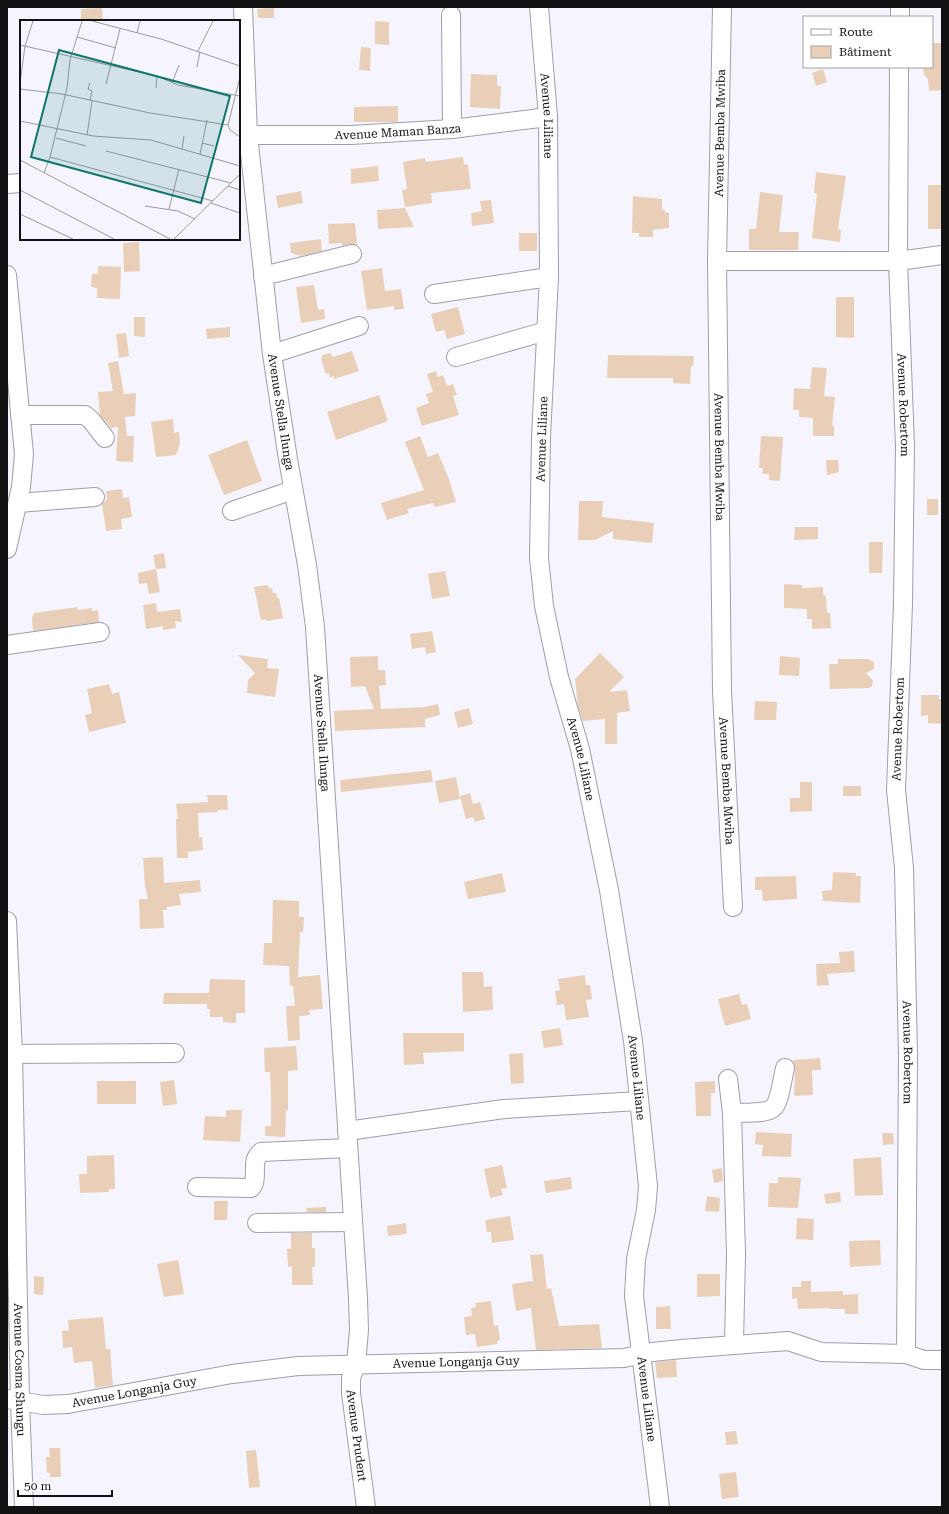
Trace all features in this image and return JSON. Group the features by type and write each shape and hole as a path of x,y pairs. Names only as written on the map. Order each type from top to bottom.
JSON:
{"street":[{"name":"Avenue Stella Ilunga","path":"243,7 248,135 272,354 293,490 307,565 315,628 347,1139"},
{"name":"Avenue Liliane","path":"539,7 548,117 549,277 539,558 544,606 559,677 580,749 609,890 633,1041 648,1186 646,1210 636,1259 634,1296 660,1507"},
{"name":"Avenue Bemba Mwiba","path":"722,7 717,261 722,691 732,907"},
{"path":"452,15 452,129"},
{"name":"Avenue Robertom","path":"899,68 898,261 905,447 903,604 896,790 904,874 908,1056 906,1354"},
{"name":"Avenue Maman Banza","path":"248,135 351,135 452,129 548,117"},
{"path":"7,184 20,183"},
{"path":"263,276 352,254"},
{"path":"717,261 898,261 942,255"},
{"path":"7,275 24,454 7,549"},
{"path":"434,294 549,277"},
{"path":"272,354 359,326"},
{"path":"456,357 546,332"},
{"path":"20,415 84,415 91,420 105,438"},
{"path":"232,511 293,490"},
{"path":"14,506 95,497"},
{"path":"7,645 100,632"},
{"name":"Avenue Cosma Shungu","path":"7,921 10,1054 13,1400 24,1507"},
{"path":"10,1054 175,1053"},
{"path":"732,1113 765,1112 774,1108 779,1102 785,1068"},
{"path":"728,1080 732,1113 736,1254 734,1344"},
{"path":"197,1187 251,1188 255,1181 255,1161 261,1152 347,1139 504,1109 639,1101"},
{"name":"Avenue Prudent","path":"347,1139 359,1315 356,1364 351,1378 351,1393 366,1507"},
{"path":"257,1223 352,1222"},
{"name":"Avenue Longanja Guy","path":"13,1400 43,1405 68,1404 232,1374 298,1366 624,1358 652,1352 734,1344 788,1341 821,1352 906,1354"},
{"path":"906,1354 924,1360 942,1360"}],"building":[{"path":"102,8 103,20 81,20 81,9"},
{"path":"274,8 274,18 258,18 257,9"},
{"path":"375,21 389,22 389,45 375,44"},
{"path":"933,43 942,43 942,90 929,91 928,79 924,74 923,68 933,68"},
{"path":"361,47 371,48 370,71 359,70"},
{"path":"823,69 827,82 816,86 812,73"},
{"path":"471,74 497,75 497,86 501,86 500,109 470,107"},
{"path":"398,106 398,122 354,122 354,107"},
{"path":"463,157 464,164 468,165 471,189 431,193 432,203 405,207 402,190 407,189 403,162 425,158 426,162"},
{"path":"378,166 379,181 351,184 351,169"},
{"path":"816,172 846,176 838,229 841,230 840,242 812,238 817,194 814,193"},
{"path":"928,185 942,185 942,229 928,229"},
{"path":"301,191 303,203 278,208 276,196"},
{"path":"760,192 783,195 779,232 799,232 798,250 749,250 749,229 756,229"},
{"path":"633,196 662,199 662,210 669,213 669,228 653,230 653,237 639,237 639,233 632,233"},
{"path":"491,200 494,223 472,226 471,213 482,211 480,201"},
{"path":"405,208 414,227 378,229 377,210"},
{"path":"355,223 357,245 350,244 342,246 342,243 329,244 328,224"},
{"path":"519,233 537,233 537,251 519,251"},
{"path":"321,239 322,251 301,256 291,253 290,243"},
{"path":"139,242 140,271 124,272 123,243"},
{"path":"98,266 121,267 120,299 97,298 97,288 91,287 92,274 98,274"},
{"path":"382,268 385,291 401,289 404,309 394,310 394,306 367,310 361,271"},
{"path":"314,285 318,310 324,309 325,319 301,323 296,287"},
{"path":"836,297 854,297 854,338 836,337"},
{"path":"458,307 465,334 447,339 444,330 436,332 431,314"},
{"path":"134,317 145,317 145,337 134,336"},
{"path":"230,327 230,337 207,339 206,329"},
{"path":"126,333 129,356 119,358 116,334"},
{"path":"352,351 359,371 334,379 334,376 330,378 329,373 326,374 321,359 323,355 330,353 333,357"},
{"path":"608,355 694,356 693,366 691,367 690,384 673,383 673,378 607,378"},
{"path":"118,361 124,394 136,393 135,416 125,417 127,436 134,436 133,462 116,461 118,427 111,428 100,415 98,392 113,391 108,363"},
{"path":"812,367 827,368 824,396 835,397 832,426 834,426 834,436 813,436 813,418 799,417 799,410 793,410 794,388 810,389"},
{"path":"436,371 438,377 443,375 447,386 453,384 457,395 453,396 459,415 422,426 416,408 429,403 426,394 433,392 427,374"},
{"path":"379,395 388,421 336,440 327,412"},
{"path":"173,419 174,433 179,432 180,444 176,455 156,457 151,422"},
{"path":"420,436 428,457 438,453 449,479 456,502 435,507 433,503 407,509 409,513 387,520 381,503 424,490 405,442"},
{"path":"761,436 783,437 780,481 769,480 769,474 762,474 763,468 759,468"},
{"path":"247,440 262,481 224,495 208,455"},
{"path":"826,460 838,460 839,472 827,475"},
{"path":"122,489 123,498 129,497 132,517 121,519 122,529 106,531 102,504 107,499 106,491"},
{"path":"927,499 938,499 938,515 927,515"},
{"path":"579,501 603,501 602,517 654,523 652,543 613,539 613,531 595,540 578,540"},
{"path":"795,527 818,527 818,539 794,540"},
{"path":"869,542 883,542 882,573 869,573"},
{"path":"164,553 166,568 156,569 153,555"},
{"path":"156,569 160,592 149,594 147,583 139,584 138,573"},
{"path":"445,571 450,596 432,599 428,574"},
{"path":"784,584 802,585 802,588 823,587 823,595 826,596 827,613 830,613 831,628 812,629 812,619 807,619 807,609 784,608"},
{"path":"267,585 270,589 272,588 273,593 276,593 277,598 279,598 283,618 266,621 266,619 261,620 254,587"},
{"path":"156,603 157,612 180,609 182,622 175,621 176,628 163,630 163,626 146,629 143,605"},
{"path":"77,607 78,610 92,608 92,611 98,610 99,622 33,631 32,618 34,613"},
{"path":"432,631 436,652 426,654 425,647 412,649 410,634"},
{"path":"600,653 624,677 609,692 627,690 630,711 617,713 617,744 605,744 605,719 583,721 578,706 575,679"},
{"path":"238,655 268,659 267,668 279,669 275,697 247,693 248,680 255,673"},
{"path":"378,656 378,670 385,670 386,685 379,686 381,709 425,707 438,704 440,715 425,719 425,727 335,731 334,711 374,709 365,686 351,687 350,657"},
{"path":"780,656 800,658 799,676 779,675"},
{"path":"838,659 868,659 874,662 874,669 866,673 873,681 872,686 869,688 830,689 829,664 838,664"},
{"path":"109,684 112,694 119,692 126,723 89,732 85,715 92,713 87,689"},
{"path":"921,695 939,695 939,699 942,699 942,724 928,723 928,715 921,716"},
{"path":"755,701 777,702 776,720 754,720"},
{"path":"469,708 473,724 458,728 454,712"},
{"path":"431,770 433,782 341,792 340,780"},
{"path":"456,777 460,799 439,803 435,781"},
{"path":"800,782 812,782 812,811 790,812 790,798 800,798"},
{"path":"843,786 861,786 861,796 843,796"},
{"path":"470,793 473,804 480,802 485,819 475,822 473,817 466,819 460,796"},
{"path":"207,795 227,795 228,810 198,813 199,838 202,837 203,850 188,852 188,858 177,858 176,819 178,819 176,804 208,802"},
{"path":"163,857 164,883 200,880 201,892 179,894 181,905 167,907 167,910 163,910 164,928 140,929 139,899 148,899 145,886 143,858"},
{"path":"833,872 856,873 856,876 861,876 860,903 823,901 822,891 832,890"},
{"path":"502,873 506,892 468,899 464,882"},
{"path":"796,876 797,899 763,901 762,890 755,890 755,877"},
{"path":"273,900 299,901 299,917 304,917 303,932 300,932 298,977 320,975 323,1009 309,1010 310,1015 299,1016 300,1040 288,1041 286,1006 295,1006 293,986 290,986 289,966 263,965 264,943 272,943"},
{"path":"854,951 855,972 827,974 829,985 817,986 816,964 840,963 839,952"},
{"path":"462,972 483,972 484,987 492,986 493,1010 463,1012"},
{"path":"585,975 586,985 590,985 592,999 586,1000 589,1017 566,1020 564,1004 557,1005 555,991 560,990 558,979"},
{"path":"210,979 245,980 245,1013 236,1013 236,1023 223,1022 223,1017 210,1017 210,1009 207,1009 207,1004 163,1004 164,993 209,993"},
{"path":"739,994 742,1005 747,1004 751,1019 725,1026 718,999"},
{"path":"560,1028 563,1045 544,1048 541,1031"},
{"path":"403,1033 464,1033 464,1051 423,1053 424,1064 404,1065"},
{"path":"296,1046 298,1070 288,1071 288,1110 286,1110 285,1137 265,1136 265,1126 271,1126 271,1092 270,1072 265,1072 264,1048"},
{"path":"523,1053 524,1083 511,1084 509,1054"},
{"path":"820,1058 821,1070 812,1070 813,1095 794,1096 795,1070 793,1060"},
{"path":"174,1080 177,1104 163,1106 160,1082"},
{"path":"97,1081 136,1081 136,1104 97,1104"},
{"path":"715,1081 715,1093 711,1093 711,1116 696,1116 695,1082"},
{"path":"226,1110 242,1110 240,1142 203,1140 205,1116 226,1117"},
{"path":"756,1132 792,1134 791,1157 762,1156 763,1145 755,1144"},
{"path":"882,1133 893,1133 894,1144 883,1145"},
{"path":"114,1155 115,1189 109,1189 109,1192 80,1193 79,1174 87,1174 87,1156"},
{"path":"881,1157 883,1195 855,1196 853,1159"},
{"path":"502,1165 507,1188 501,1189 503,1195 490,1198 484,1169"},
{"path":"722,1168 723,1181 714,1183 712,1170"},
{"path":"571,1177 572,1189 546,1193 544,1181"},
{"path":"778,1177 801,1178 798,1208 768,1207 769,1183 778,1183"},
{"path":"840,1192 841,1202 826,1204 824,1194"},
{"path":"707,1196 720,1198 719,1212 705,1211"},
{"path":"214,1201 228,1201 227,1220 214,1220"},
{"path":"326,1207 326,1212 307,1212 306,1208"},
{"path":"510,1216 514,1240 492,1243 491,1232 487,1232 485,1220"},
{"path":"797,1218 814,1219 813,1240 796,1239"},
{"path":"406,1223 407,1234 388,1236 387,1226"},
{"path":"291,1233 312,1233 312,1248 315,1248 315,1267 312,1267 313,1285 292,1285 292,1266 288,1267 287,1249 291,1249"},
{"path":"880,1240 881,1265 850,1267 849,1241"},
{"path":"543,1254 547,1289 551,1288 559,1326 599,1324 602,1348 536,1350 531,1308 516,1311 512,1284 533,1281 530,1255"},
{"path":"178,1260 184,1294 164,1297 157,1264"},
{"path":"697,1274 720,1274 720,1296 697,1297"},
{"path":"34,1276 44,1277 43,1295 34,1294"},
{"path":"801,1281 811,1281 811,1292 843,1291 843,1295 858,1294 858,1314 845,1314 845,1309 798,1309 797,1298 792,1299 792,1287 801,1287"},
{"path":"491,1301 494,1326 498,1325 500,1340 497,1341 497,1344 477,1347 475,1334 466,1335 464,1317 472,1316 471,1308 476,1307 475,1303"},
{"path":"670,1306 671,1329 656,1329 656,1307"},
{"path":"103,1317 106,1349 110,1349 113,1385 95,1388 92,1361 74,1363 72,1347 63,1348 62,1331 69,1330 68,1320"},
{"path":"676,1360 677,1377 657,1378 655,1362"},
{"path":"736,1431 738,1444 726,1445 725,1432"},
{"path":"49,1448 60,1448 61,1477 50,1477 50,1473 47,1473 46,1457 50,1457"},
{"path":"256,1450 260,1487 249,1488 246,1451"},
{"path":"736,1472 739,1497 722,1499 719,1474"}]}
